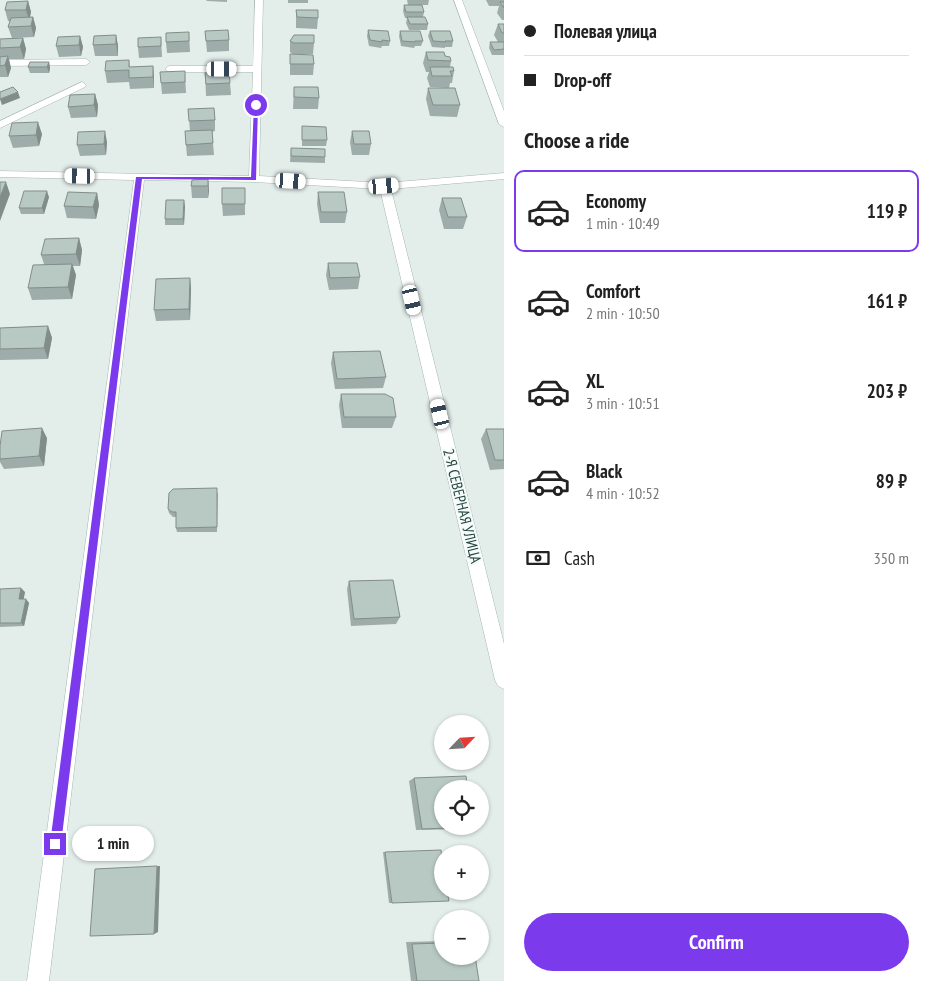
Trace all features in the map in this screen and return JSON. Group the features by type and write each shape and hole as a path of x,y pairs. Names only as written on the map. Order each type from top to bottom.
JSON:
{"street":[{"path":"254,179 259,0"},
{"path":"458,0 504,124"},
{"path":"0,63 86,62"},
{"path":"169,69 257,69"},
{"path":"0,125 82,86"},
{"path":"0,174 254,179 384,186 504,176"},
{"path":"38,981 139,177"},
{"name":"2-Я СЕВЕРНАЯ УЛИЦА","path":"384,186 504,680"}],"building":[{"path":"28,1 26,10 5,10 7,2"},
{"path":"404,5 422,5 424,12 406,12"},
{"path":"296,10 318,10 318,18 297,17"},
{"path":"33,17 31,26 8,27 11,18"},
{"path":"407,17 425,17 428,24 410,24"},
{"path":"498,24 504,24 504,33 502,33"},
{"path":"228,30 229,40 206,41 205,31"},
{"path":"368,30 388,31 390,41 370,40"},
{"path":"400,31 420,31 423,41 402,41"},
{"path":"430,31 450,31 453,41 433,41"},
{"path":"189,32 189,41 166,42 166,33"},
{"path":"116,35 116,44 93,45 94,36"},
{"path":"294,35 314,35 314,43 294,43 290,41"},
{"path":"80,36 79,45 56,46 58,37"},
{"path":"161,37 161,46 138,47 138,38"},
{"path":"23,38 20,47 0,48 0,39"},
{"path":"490,42 504,42 504,49 494,50"},
{"path":"426,52 444,52 445,56 450,57 451,61 428,60"},
{"path":"290,54 313,55 314,64 290,64"},
{"path":"8,56 5,65 0,66 0,57"},
{"path":"129,60 129,67 153,66 153,77 129,78 129,70 105,71 106,61"},
{"path":"30,62 49,62 47,67 28,67"},
{"path":"430,67 453,67 454,71 450,71 452,76 432,76"},
{"path":"185,71 185,82 161,83 160,72"},
{"path":"229,72 230,83 206,84 205,73"},
{"path":"13,87 18,92 0,99 0,92"},
{"path":"294,87 318,87 319,98 294,97"},
{"path":"428,88 455,88 460,105 433,105"},
{"path":"95,94 94,105 68,107 70,95"},
{"path":"214,108 215,120 189,121 188,109"},
{"path":"38,122 36,135 9,136 12,123"},
{"path":"302,126 326,127 327,140 302,140"},
{"path":"212,130 213,143 186,145 185,131"},
{"path":"105,131 104,144 77,145 78,132"},
{"path":"352,131 369,131 371,144 354,144"},
{"path":"291,148 325,149 325,157 291,156"},
{"path":"208,179 208,186 191,186 192,180"},
{"path":"0,182 6,182 0,197"},
{"path":"222,188 245,188 245,204 222,204"},
{"path":"24,191 47,191 42,208 19,208"},
{"path":"68,192 97,193 93,207 64,206"},
{"path":"318,192 344,192 347,212 321,212"},
{"path":"442,198 461,198 467,217 448,217"},
{"path":"166,200 184,200 183,219 165,219"},
{"path":"79,238 76,254 41,255 45,239"},
{"path":"328,263 357,263 360,277 330,278"},
{"path":"72,264 68,287 28,288 33,265"},
{"path":"190,278 189,309 154,310 156,279"},
{"path":"48,326 44,348 0,349 0,328"},
{"path":"380,351 386,377 337,379 333,352"},
{"path":"341,394 385,394 393,398 396,417 344,417"},
{"path":"42,428 39,456 0,459 2,431"},
{"path":"486,429 504,429 504,460 495,460"},
{"path":"217,488 217,527 176,528 176,512 168,509 169,493 173,489"},
{"path":"393,580 400,617 354,619 349,581"},
{"path":"21,588 19,599 26,599 21,623 0,623 0,589"},
{"path":"466,776 467,780 434,780 434,829 422,829 414,778"},
{"path":"434,850 434,900 449,901 392,903 385,852"},
{"path":"157,866 154,934 90,936 95,869"},
{"path":"434,943 434,965 476,965 479,981 417,981 412,944"}],"route":[{"path":"55,844 139,177 254,179 256,105"}]}
